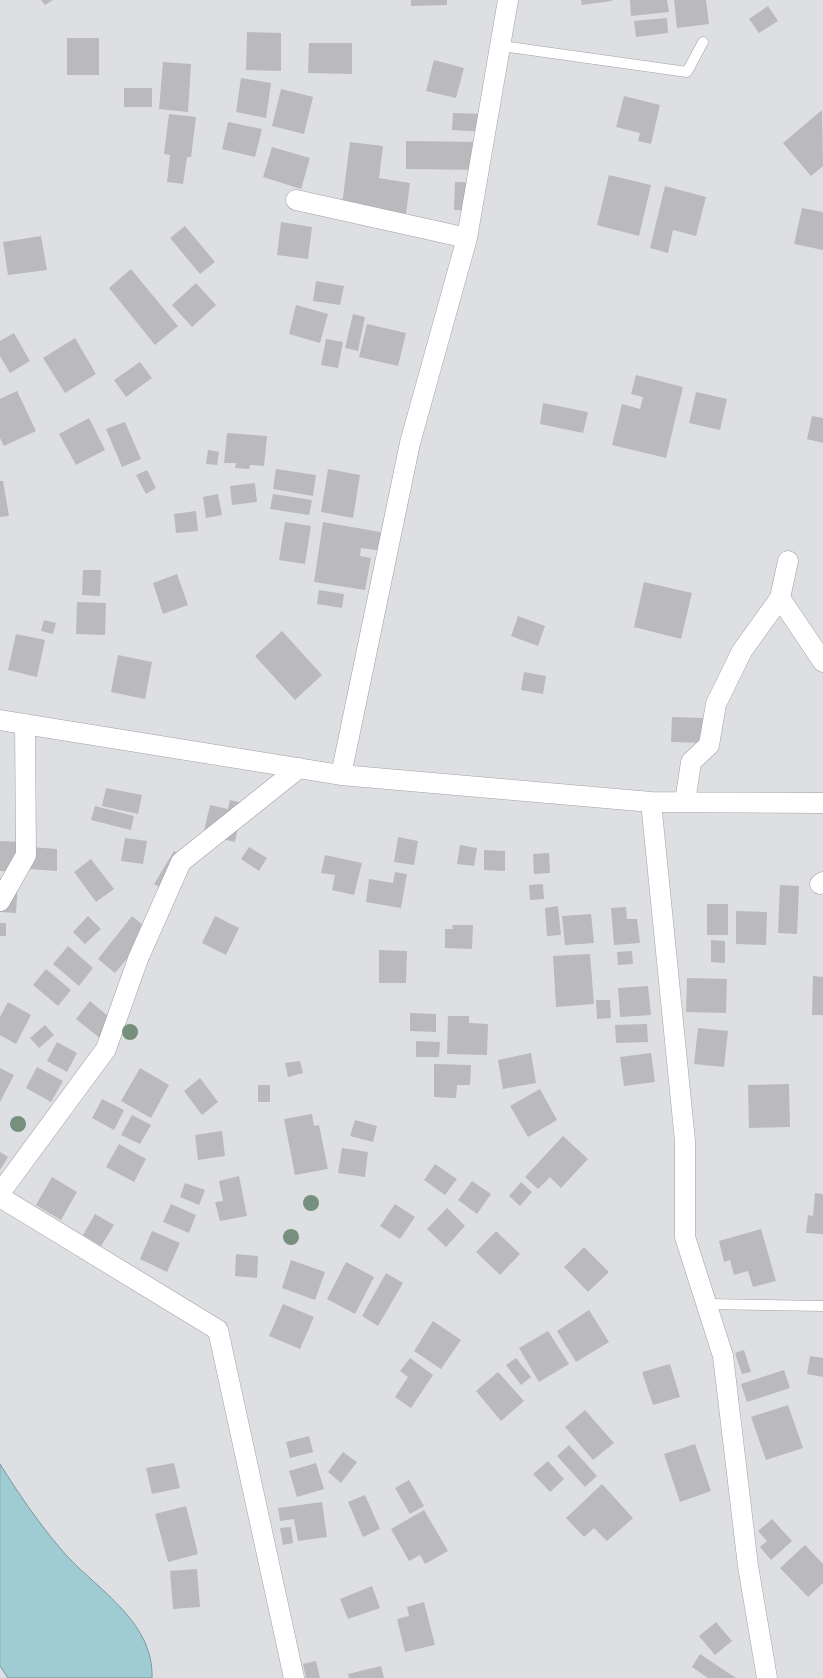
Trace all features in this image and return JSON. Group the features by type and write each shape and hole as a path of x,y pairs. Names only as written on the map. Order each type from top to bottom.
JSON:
{"street":[{"path":"341,775 410,443 467,238 502,46 508,0"},
{"path":"296,200 467,238"},
{"path":"684,802 691,762 709,745 716,704 742,651 780,598 788,561"},
{"path":"780,598 823,662"},
{"path":"0,720 341,775 652,802 823,803"},
{"path":"0,901 26,855 25,724"},
{"path":"0,1193 106,1049 138,959 181,862 299,768"},
{"path":"652,802 685,1141 685,1237 723,1356 748,1566 767,1678"},
{"path":"0,1197 218,1330 294,1678"}],"lane":[{"path":"502,46 687,72 703,42"},
{"path":"706,1304 823,1306"}],"water":[{"path":"0,1464 28,1507 60,1548 119,1605 132,1621 143,1638 150,1657 152,1678 8,1678 0,1666"}],"building":[{"path":"41,0 53,0 45,5"},
{"path":"411,0 447,0 447,5 411,6"},
{"path":"581,0 612,0 612,1 582,5"},
{"path":"630,0 667,0 669,12 631,16"},
{"path":"674,0 706,0 709,24 677,28"},
{"path":"768,6 778,21 759,33 749,19"},
{"path":"667,18 668,33 636,37 634,21"},
{"path":"247,32 281,33 281,71 246,70"},
{"path":"67,38 99,38 99,75 67,75"},
{"path":"309,43 352,43 352,74 308,73"},
{"path":"434,60 464,68 456,98 426,91"},
{"path":"163,62 191,64 188,112 159,109"},
{"path":"241,78 271,83 266,118 236,112"},
{"path":"124,88 152,88 152,107 124,107"},
{"path":"281,89 313,97 304,134 272,126"},
{"path":"624,96 660,105 651,144 638,141 640,133 616,127"},
{"path":"822,110 823,166 811,176 783,143"},
{"path":"453,113 486,114 485,132 452,130"},
{"path":"169,114 196,117 191,157 187,157 183,184 167,182 170,155 164,154"},
{"path":"228,122 262,129 255,157 222,149"},
{"path":"406,141 484,142 484,170 406,169"},
{"path":"350,142 383,146 379,178 410,183 406,214 342,205"},
{"path":"272,147 310,158 301,189 263,177"},
{"path":"609,175 651,185 639,236 597,225"},
{"path":"455,182 483,183 482,211 454,210"},
{"path":"665,186 706,197 696,236 673,230 668,253 650,248"},
{"path":"802,208 823,212 823,250 794,244"},
{"path":"281,222 312,227 308,259 277,255"},
{"path":"185,226 215,262 200,274 170,238"},
{"path":"41,236 47,270 8,275 3,242"},
{"path":"131,269 178,326 155,345 109,288"},
{"path":"316,281 344,286 340,305 313,301"},
{"path":"196,283 216,305 192,327 172,305"},
{"path":"296,305 328,314 320,343 289,334"},
{"path":"353,314 365,317 358,351 345,348"},
{"path":"367,324 406,333 398,366 359,357"},
{"path":"14,333 30,361 10,373 0,356 0,341"},
{"path":"75,338 96,374 65,393 43,358"},
{"path":"326,339 343,342 338,368 321,365"},
{"path":"140,362 152,378 126,397 114,380"},
{"path":"636,375 683,387 666,458 612,445 622,404 640,409 643,397 631,394"},
{"path":"17,391 36,431 4,446 0,438 0,399"},
{"path":"696,392 727,399 720,430 689,423"},
{"path":"543,403 588,412 583,433 540,424"},
{"path":"812,416 823,418 823,443 807,439"},
{"path":"89,418 105,450 76,465 59,434"},
{"path":"125,422 141,459 122,467 106,429"},
{"path":"227,433 267,436 264,466 250,465 249,469 235,468 236,463 224,463"},
{"path":"208,450 219,452 217,465 206,464"},
{"path":"276,469 316,475 313,496 273,489"},
{"path":"328,469 360,475 353,518 321,512"},
{"path":"147,470 156,488 146,494 136,475"},
{"path":"0,481 3,481 9,516 0,517"},
{"path":"255,483 257,502 232,505 230,486"},
{"path":"218,494 222,515 206,518 203,497"},
{"path":"273,494 312,500 309,515 270,509"},
{"path":"196,511 198,531 176,533 174,514"},
{"path":"285,522 311,526 305,564 279,560"},
{"path":"323,522 386,533 383,551 361,548 360,556 371,558 365,590 314,582"},
{"path":"83,570 101,570 100,596 82,595"},
{"path":"177,574 188,605 163,614 153,583"},
{"path":"644,582 692,593 681,639 634,627"},
{"path":"319,590 344,594 342,608 317,604"},
{"path":"77,602 106,603 105,635 76,634"},
{"path":"518,616 545,626 538,646 511,636"},
{"path":"44,620 56,623 53,634 41,631"},
{"path":"282,631 322,675 295,700 255,656"},
{"path":"16,634 45,640 37,677 8,670"},
{"path":"118,655 152,662 145,699 111,692"},
{"path":"524,672 546,676 543,694 521,690"},
{"path":"672,717 703,718 702,743 671,742"},
{"path":"106,788 142,795 138,814 102,806"},
{"path":"230,800 243,803 235,842 203,835 210,805 228,809"},
{"path":"95,806 134,816 131,830 91,820"},
{"path":"398,837 418,841 414,865 394,862"},
{"path":"125,838 147,841 143,864 121,861"},
{"path":"0,841 21,842 20,872 0,871"},
{"path":"460,845 477,848 474,866 457,864"},
{"path":"30,847 57,849 57,871 29,869"},
{"path":"249,847 267,858 259,871 241,859"},
{"path":"484,850 505,851 505,871 484,870"},
{"path":"174,851 186,858 167,891 154,884"},
{"path":"549,853 550,873 534,874 533,854"},
{"path":"325,855 362,863 354,895 332,890 335,875 321,873"},
{"path":"91,859 114,889 96,902 74,872"},
{"path":"395,872 407,874 401,908 366,902 369,879 393,883"},
{"path":"0,878 18,880 16,913 0,912"},
{"path":"543,884 544,899 530,900 529,885"},
{"path":"780,885 799,886 797,934 778,933"},
{"path":"707,904 728,904 728,935 707,935"},
{"path":"558,906 561,935 547,936 545,908"},
{"path":"626,907 627,919 637,919 640,943 614,945 611,908"},
{"path":"736,911 767,912 766,945 736,944"},
{"path":"591,914 594,943 565,945 562,916"},
{"path":"88,916 101,929 85,944 73,932"},
{"path":"132,916 150,931 115,973 98,959"},
{"path":"215,916 239,928 226,955 202,943"},
{"path":"0,923 6,923 6,936 0,936"},
{"path":"452,925 473,925 472,949 445,948 445,929 453,929"},
{"path":"711,940 725,941 725,963 711,962"},
{"path":"68,946 93,968 79,986 53,964"},
{"path":"379,950 407,951 406,983 379,983"},
{"path":"632,951 633,964 618,965 617,952"},
{"path":"590,954 594,1004 556,1007 553,956"},
{"path":"46,969 71,990 58,1006 33,985"},
{"path":"813,976 823,977 823,1015 812,1015"},
{"path":"687,978 727,979 726,1013 686,1012"},
{"path":"648,986 651,1015 620,1017 618,988"},
{"path":"596,1000 610,1000 611,1018 597,1019"},
{"path":"90,1001 115,1022 101,1039 76,1019"},
{"path":"8,1002 31,1015 16,1044 0,1035 0,1017"},
{"path":"410,1013 436,1014 436,1032 410,1031"},
{"path":"448,1016 469,1016 469,1023 488,1024 487,1055 447,1054"},
{"path":"647,1024 648,1042 616,1043 615,1025"},
{"path":"45,1025 54,1035 39,1048 30,1038"},
{"path":"698,1028 728,1031 724,1067 694,1064"},
{"path":"416,1041 440,1042 439,1057 416,1057"},
{"path":"57,1042 77,1053 67,1072 47,1061"},
{"path":"531,1053 536,1083 503,1089 498,1060"},
{"path":"651,1053 655,1082 624,1086 620,1057"},
{"path":"300,1061 303,1073 288,1077 285,1063"},
{"path":"434,1064 471,1065 470,1085 457,1085 456,1098 434,1097"},
{"path":"37,1067 63,1081 51,1102 26,1088"},
{"path":"0,1068 14,1075 0,1102"},
{"path":"140,1068 169,1085 151,1118 121,1101"},
{"path":"200,1078 218,1102 202,1115 184,1091"},
{"path":"789,1084 790,1127 749,1128 748,1085"},
{"path":"258,1085 270,1085 270,1102 258,1102"},
{"path":"540,1089 557,1120 528,1137 510,1106"},
{"path":"102,1099 124,1110 114,1130 92,1118"},
{"path":"312,1114 314,1126 319,1125 328,1169 295,1175 284,1119"},
{"path":"132,1115 151,1125 140,1144 121,1135"},
{"path":"355,1120 377,1126 373,1142 350,1136"},
{"path":"222,1131 225,1156 198,1160 195,1135"},
{"path":"563,1136 588,1159 561,1188 550,1177 538,1189 525,1177"},
{"path":"119,1144 146,1159 134,1182 106,1167"},
{"path":"342,1148 368,1152 365,1177 338,1173"},
{"path":"0,1152 8,1157 0,1170"},
{"path":"435,1164 457,1179 445,1195 424,1180"},
{"path":"239,1176 247,1216 220,1221 215,1202 223,1201 219,1181"},
{"path":"52,1177 77,1192 61,1220 36,1205"},
{"path":"472,1181 491,1194 477,1214 458,1200"},
{"path":"521,1182 532,1192 520,1206 509,1196"},
{"path":"185,1183 205,1190 199,1205 180,1197"},
{"path":"815,1193 823,1194 823,1234 806,1233 808,1215 813,1216"},
{"path":"171,1204 196,1215 189,1233 163,1222"},
{"path":"395,1204 415,1217 400,1239 380,1226"},
{"path":"447,1208 465,1226 446,1247 427,1229"},
{"path":"95,1214 114,1225 101,1246 83,1235"},
{"path":"761,1229 776,1281 753,1287 748,1271 734,1275 730,1260 724,1262 719,1241"},
{"path":"152,1231 180,1243 167,1272 140,1259"},
{"path":"496,1231 520,1254 500,1275 476,1252"},
{"path":"584,1247 609,1272 588,1292 564,1267"},
{"path":"236,1254 258,1256 257,1278 235,1276"},
{"path":"291,1260 325,1272 315,1300 282,1288"},
{"path":"346,1262 374,1277 355,1314 327,1299"},
{"path":"386,1273 403,1283 378,1326 362,1316"},
{"path":"283,1304 314,1317 300,1349 269,1336"},
{"path":"589,1310 609,1342 576,1362 557,1331"},
{"path":"433,1321 461,1340 441,1369 414,1351"},
{"path":"548,1331 569,1364 539,1382 519,1348"},
{"path":"744,1350 751,1372 742,1374 735,1353"},
{"path":"810,1356 823,1358 823,1377 807,1374"},
{"path":"410,1358 433,1375 411,1408 395,1397 408,1377 400,1371"},
{"path":"516,1358 531,1377 521,1385 506,1365"},
{"path":"670,1364 680,1397 653,1405 642,1372"},
{"path":"784,1370 790,1388 747,1402 741,1384"},
{"path":"498,1372 524,1401 501,1421 476,1391"},
{"path":"788,1405 803,1448 766,1460 751,1417"},
{"path":"585,1410 614,1443 593,1460 565,1427"},
{"path":"309,1436 313,1452 290,1458 286,1442"},
{"path":"695,1444 711,1491 680,1502 664,1454"},
{"path":"569,1445 597,1476 585,1487 557,1456"},
{"path":"343,1452 357,1462 341,1483 328,1472"},
{"path":"548,1461 564,1479 550,1492 533,1474"},
{"path":"174,1463 180,1488 152,1494 146,1468"},
{"path":"316,1463 324,1489 297,1497 289,1471"},
{"path":"409,1480 424,1506 410,1514 395,1488"},
{"path":"602,1484 633,1518 607,1541 594,1528 584,1537 566,1518"},
{"path":"365,1495 380,1529 363,1537 348,1502"},
{"path":"322,1502 327,1537 298,1541 294,1519 280,1521 278,1508"},
{"path":"186,1506 198,1554 168,1562 155,1514"},
{"path":"424,1510 448,1551 425,1564 420,1555 409,1561 391,1529"},
{"path":"772,1519 792,1541 771,1560 760,1547 767,1541 758,1531"},
{"path":"291,1527 293,1543 283,1545 280,1528"},
{"path":"805,1545 823,1564 823,1583 808,1597 780,1568"},
{"path":"197,1569 200,1607 173,1609 170,1571"},
{"path":"372,1586 380,1608 348,1619 340,1599"},
{"path":"424,1602 435,1645 405,1652 397,1619 409,1616 407,1607"},
{"path":"716,1622 732,1641 715,1655 699,1636"},
{"path":"700,1654 736,1678 708,1678 692,1667"},
{"path":"316,1661 320,1678 306,1678 303,1664"},
{"path":"381,1666 384,1678 349,1678 348,1674"}]}
